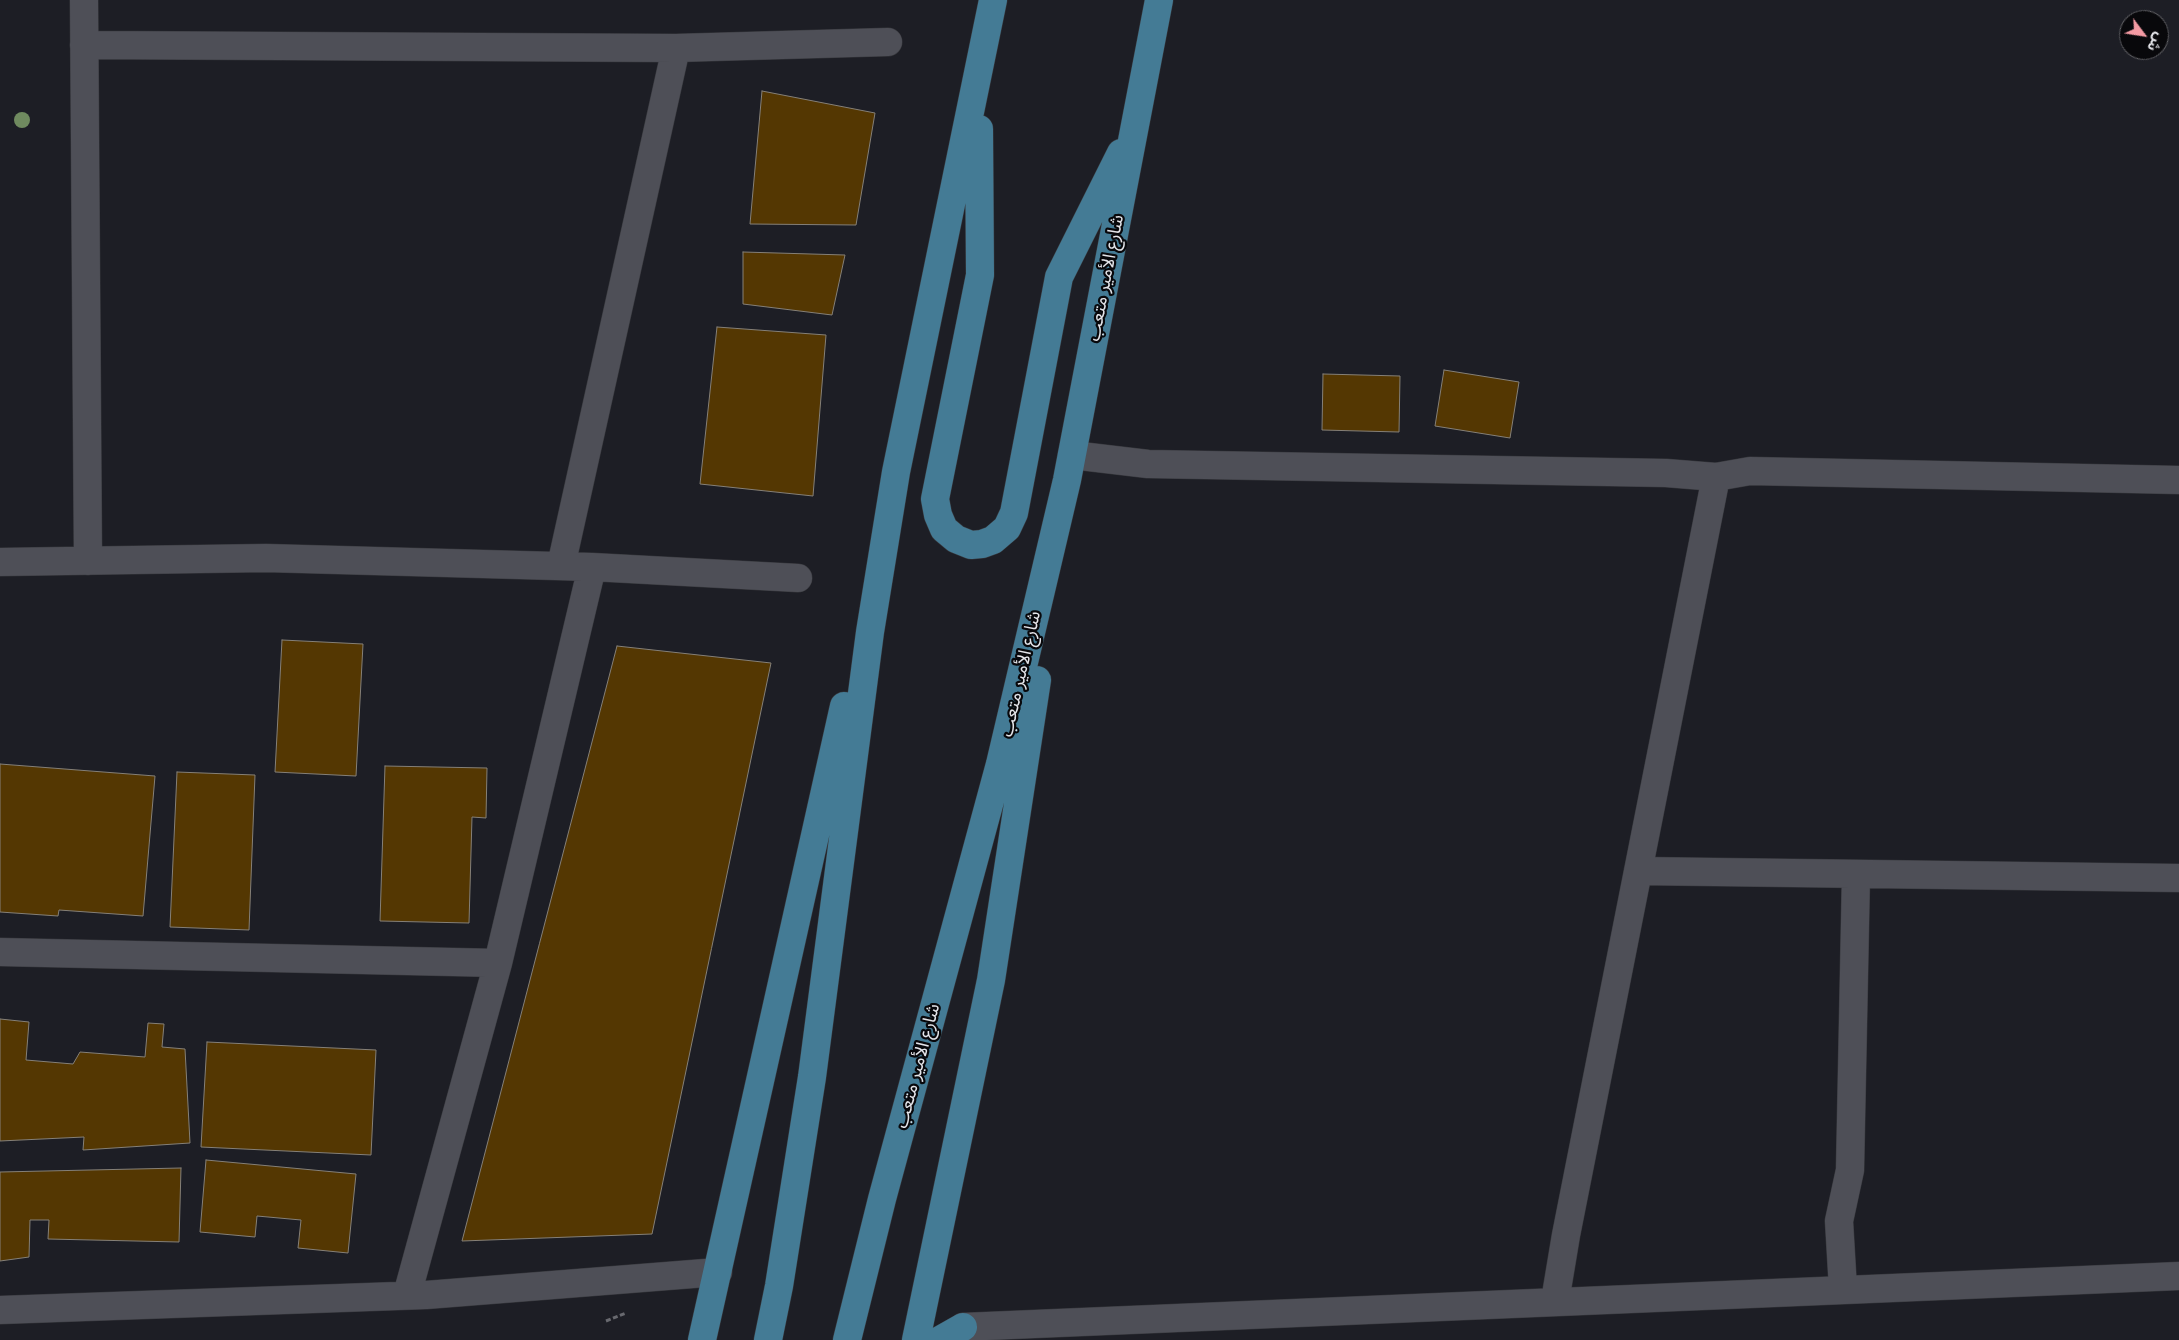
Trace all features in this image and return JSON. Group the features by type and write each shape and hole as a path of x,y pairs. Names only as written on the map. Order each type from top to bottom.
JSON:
{"main road":[{"path":"702,1340 896,472 993,0"},
{"name":"شارع الأمير متعب","path":"847,1340 882,1199 1000,764 1070,468 1159,0"},
{"path":"978,75 980,275 935,499 938,515 944,529 956,539 971,545 993,540 1007,528 1014,513 1059,277 1136,124"},
{"path":"916,1340 991,980 1070,468"},
{"path":"768,1340 779,1286 810,1087 870,632 896,472"}],"street":[{"path":"84,0 88,561"},
{"path":"84,45 676,48 888,42"},
{"path":"561,566 676,48"},
{"path":"1070,468 1148,464 1656,473 1716,476 1750,471 2179,480"},
{"path":"1555,1301 1566,1235 1716,476"},
{"path":"0,562 266,558 592,567 798,578"},
{"path":"407,1295 498,963 592,567"},
{"path":"1638,871 2179,878"},
{"path":"1843,1290 1839,1221 1850,1170 1856,874"},
{"path":"0,952 498,963"},
{"path":"0,1310 426,1295 718,1272"},
{"path":"951,1334 1555,1301 2179,1276"}],"building":[{"path":"762,91 875,113 856,225 750,224"},
{"path":"743,252 845,255 832,315 743,304"},
{"path":"717,327 826,335 813,496 700,484"},
{"path":"1444,370 1519,382 1510,438 1435,426"},
{"path":"1323,374 1400,376 1399,432 1322,430"},
{"path":"282,640 363,644 356,776 275,772"},
{"path":"617,646 771,663 652,1234 462,1241"},
{"path":"0,764 155,776 143,916 59,910 58,916 0,912"},
{"path":"385,766 487,768 486,818 472,817 469,923 380,921"},
{"path":"177,772 255,775 249,930 170,927"},
{"path":"0,1019 29,1022 26,1060 73,1064 80,1052 145,1057 148,1023 164,1024 162,1047 185,1049 190,1143 83,1150 84,1137 0,1141"},
{"path":"207,1042 376,1050 371,1155 201,1147"},
{"path":"206,1160 356,1174 348,1253 298,1248 301,1220 257,1216 255,1237 200,1232"},
{"path":"181,1168 179,1242 48,1239 49,1220 30,1220 29,1257 0,1261 0,1172"}]}
